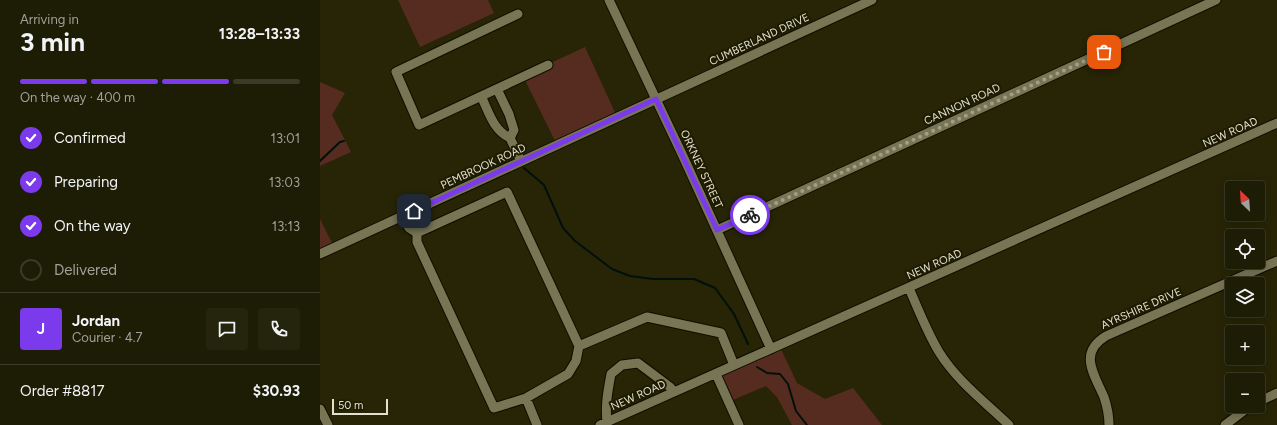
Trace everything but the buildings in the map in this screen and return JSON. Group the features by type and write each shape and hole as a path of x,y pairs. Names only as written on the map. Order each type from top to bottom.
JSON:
{"street":[{"name":"ORKNEY STREET","path":"610,0 771,349"},
{"name":"CUMBERLAND DRIVE","path":"656,99 872,0"},
{"name":"CANNON ROAD","path":"717,230 1216,0"},
{"path":"518,14 396,72 419,125 548,65"},
{"path":"497,89 509,114 514,130 510,138"},
{"path":"481,96 496,128 502,134 510,138 521,161"},
{"name":"PEMBROOK ROAD","path":"320,254 656,99"},
{"name":"NEW ROAD","path":"604,423 1277,123"},
{"path":"402,216 409,228 416,233 417,242 494,408 526,398 568,374 576,361 579,346 507,192 416,233"},
{"name":"AYRSHIRE DRIVE","path":"1109,425 1107,406 1091,368 1090,354 1096,344 1106,336 1277,261"},
{"path":"909,288 936,346 952,370 1009,425"},
{"path":"579,346 647,317 721,334 734,365"},
{"path":"604,423 611,374 622,365 638,363 670,387 674,392"},
{"path":"716,374 739,425"},
{"path":"1265,399 1277,394"},
{"path":"526,398 537,425"},
{"path":"320,409 328,425"},
{"path":"1225,425 1241,413"}],"shaded area":[{"path":"398,0 488,0 494,13 420,47"},
{"path":"585,47 617,117 557,145 523,76"},
{"path":"320,82 345,93 332,115 351,152 320,166"},
{"path":"320,219 334,247 320,254"},
{"path":"779,345 797,383 825,399 853,388 882,425 792,425 777,397 766,386 728,402 716,374"}],"waterway":[{"path":"320,161 340,142 344,141"},
{"path":"524,168 544,185 563,228 575,241 612,269 630,276 653,279 694,279 715,288 734,314 748,344"},
{"path":"757,367 767,373 780,374 788,384 796,411 807,425"}],"way so far":[{"path":"750,215 1104,52"}],"route":[{"path":"414,211 656,99 717,230 750,215"}]}
